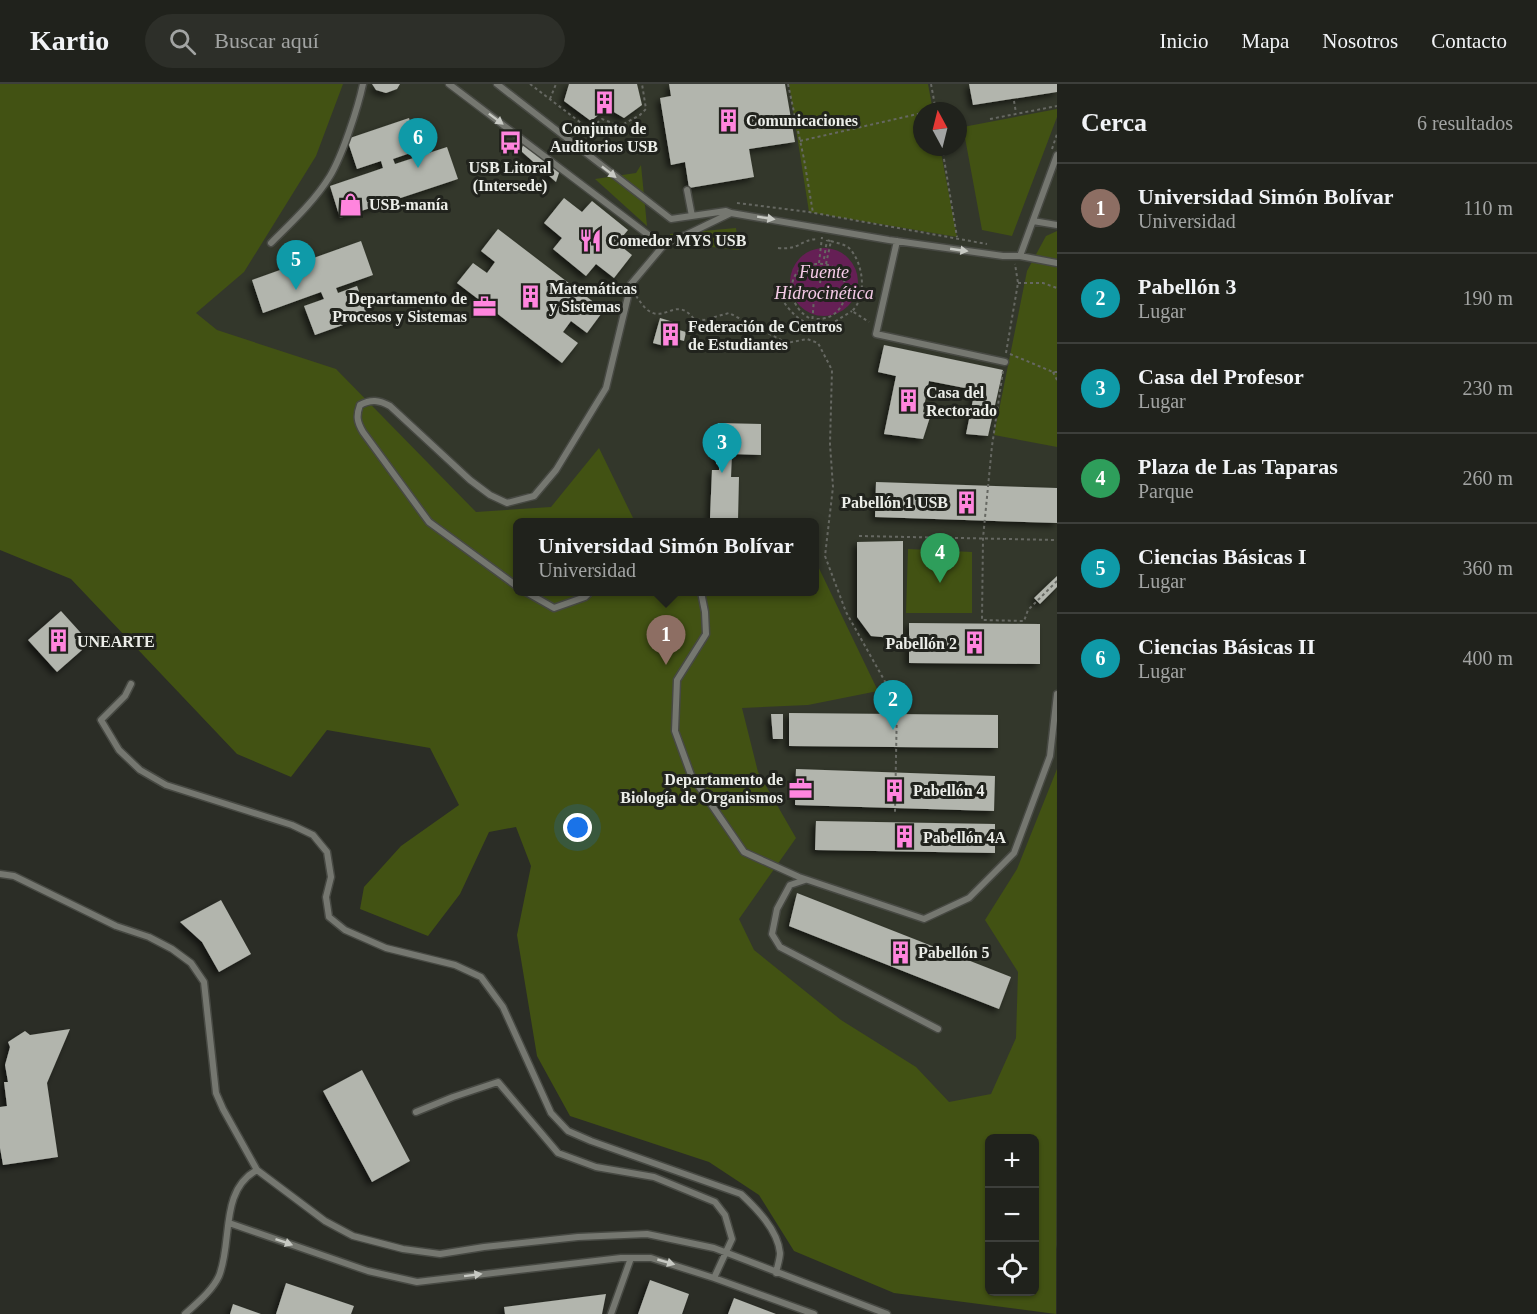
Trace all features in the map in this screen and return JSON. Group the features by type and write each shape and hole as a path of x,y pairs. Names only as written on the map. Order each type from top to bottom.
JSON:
{"lane":[{"path":"271,243 302,212 330,176 360,99 363,84"},
{"path":"449,84 663,246"},
{"path":"497,84 671,219 726,211 897,241 1057,262"},
{"path":"1017,256 1033,220 1054,153"},
{"path":"687,190 692,216"},
{"path":"513,583 429,522 372,447 358,423 356,415 360,405 368,400 380,401 390,406 470,480 490,495 507,503 534,496 556,470 606,388 631,284 663,246 731,213"},
{"path":"1033,220 1057,225"},
{"path":"897,241 876,334 1005,362"},
{"path":"534,596 554,608 586,596"},
{"path":"702,596 706,634 677,680 675,731 691,775 744,852 805,880 924,919 969,898 1014,853 1050,756 1057,694"},
{"path":"131,684 125,696 101,720 119,750 140,770 166,785 292,825 313,835 327,852 331,877 326,897 329,917 345,930 386,948 455,965 481,977 503,1007 551,1113 568,1131 741,1194 758,1210 774,1235 780,1253 776,1273"},
{"path":"0,874 14,876 116,926 149,937 172,949 191,963 204,982 216,1093 258,1170 334,1226 353,1236 403,1249 440,1254 578,1237 647,1234 714,1248 887,1314"},
{"path":"805,880 790,885 777,909 772,934 780,947 938,1029"},
{"path":"416,1112 453,1096 498,1082 558,1153 596,1167 654,1177 715,1202 725,1215 732,1239 714,1278"},
{"path":"185,1314 204,1297 219,1276 231,1203 242,1182 258,1170"},
{"path":"229,1223 368,1271 417,1282 576,1262 651,1258 814,1314"},
{"path":"612,1314 631,1258"}],"path":[{"path":"530,84 589,129 602,119 620,126 624,125 646,109 642,84"},
{"path":"550,99 556,84"},
{"path":"788,84 813,213"},
{"path":"931,84 933,102"},
{"path":"1014,101 1016,113"},
{"path":"990,118 1057,106"},
{"path":"800,141 913,115"},
{"path":"1054,153 1057,134"},
{"path":"944,156 957,237"},
{"path":"737,203 813,213 957,237 991,245"},
{"path":"819,264 822,233"},
{"path":"778,248 792,249 807,240 817,239"},
{"path":"826,264 828,241"},
{"path":"792,293 781,298 800,322 812,326 831,324 856,308 861,294 862,281 859,266 850,249 828,241"},
{"path":"824,259 828,241"},
{"path":"1017,256 1018,283 992,446 983,538 982,621 1024,621 1028,610 1057,581"},
{"path":"809,318 798,310 793,300 792,285 797,272 806,266 826,264 835,267 845,281 844,301 840,309 830,317 815,319"},
{"path":"820,283 822,270"},
{"path":"1018,283 1043,283 1057,288"},
{"path":"630,289 649,312 659,314 681,309 688,311 694,319 704,320 729,314 787,343 807,339 818,344 832,370 830,444 833,487 825,556 846,612 897,703 895,812"},
{"path":"812,326 814,298"},
{"path":"852,311 878,324"},
{"path":"1006,353 1055,372 1057,380"},
{"path":"858,536 1057,540"}],"shaded area":[{"path":"0,84 1057,84 1057,1250 1039,1162 1039,1134 985,1136 614,967"}],"green space":[{"path":"0,84 343,84 316,156 244,272 196,313 217,330 336,369 476,512 551,507 599,448 633,518 513,518 513,596 819,596 819,568 878,691 808,705 742,708 758,772 796,838 739,919 754,950 841,1020 916,1067 949,1102 991,1094 1016,1038 1018,972 985,920 1017,869 1057,769 1056,1314 894,1293 794,1251 759,1195 709,1162 570,1116 537,1056 517,935 531,866 516,827 489,832 460,894 428,936 360,909 364,887 401,846 459,805 430,748 327,730 291,777 237,754 71,579 0,550"},
{"path":"789,84 928,84 931,102 913,102 913,156 942,156 957,237 809,212"},
{"path":"1057,109 1057,117 1012,236 982,230 967,149 967,126"},
{"path":"641,165 647,226 595,179 636,173"},
{"path":"736,228 739,250 685,244 671,245 670,234"},
{"path":"1057,231 1057,447 994,435 1027,271 1046,236"},
{"path":"908,549 972,552 972,613 906,613"}],"water":[{"name":"Fuente Hidrocinética","path":"824,248 837,251 848,258 855,269 858,282 855,295 848,306 837,313 824,316 811,313 800,306 793,295 790,282 793,269 800,258 811,251"}],"building":[{"path":"372,84 400,84 397,89 386,93 376,90"},
{"name":"Conjunto de Auditorios USB","path":"569,84 637,84 642,105 624,118 607,108 591,121 564,101"},
{"name":"Comunicaciones","path":"669,84 785,84 795,142 749,149 754,177 689,188 685,162 671,165 660,98 671,96"},
{"path":"969,84 1057,84 1057,92 973,105"},
{"path":"409,118 419,150 393,159 395,164 447,147 458,179 340,218 330,186 383,168 381,161 357,169 347,139"},
{"path":"523,145 560,170 556,182 521,151"},
{"name":"Comedor MYS USB","path":"564,198 582,212 592,201 628,230 617,243 632,255 614,278 596,264 586,276 553,249 562,238 544,223"},
{"name":"Matemáticas y Sistemas","path":"498,229 604,310 587,333 571,321 563,332 578,343 562,363 457,283 473,263 487,273 495,262 481,251"},
{"path":"361,241 373,275 336,288 338,293 357,286 368,316 315,335 304,306 324,299 321,292 263,313 252,280"},
{"name":"Federación de Centros de Estudiantes","path":"660,318 680,324 679,330 686,332 684,341 670,337 668,347 653,343"},
{"name":"Casa del Rectorado","path":"884,345 1003,370 988,436 966,434 975,390 929,381 923,412 931,414 923,439 884,434 896,376 878,372"},
{"path":"718,423 761,424 761,455 732,454 731,477 739,477 738,518 710,518 712,470 719,470 719,467 725,468 725,465 716,464"},
{"name":"Pabellón 1 USB","path":"876,482 1057,488 1057,523 875,517"},
{"path":"903,541 903,639 871,636 857,617 857,542"},
{"path":"1057,576 1057,587 1040,604 1034,598"},
{"name":"UNEARTE","path":"61,611 90,643 57,672 28,640"},
{"name":"Pabellón 2","path":"909,623 1040,624 1040,664 909,663"},
{"path":"789,713 998,715 998,748 789,746"},
{"path":"771,714 783,714 783,739 773,739"},
{"name":"Pabellón 4","path":"796,769 995,776 994,811 795,805"},
{"name":"Pabellón 4A","path":"816,821 995,824 995,853 815,850"},
{"name":"Pabellón 5","path":"797,893 1011,977 999,1009 789,926"},
{"path":"221,900 251,954 219,972 202,942 180,922"},
{"path":"70,1029 47,1083 58,1157 3,1165 0,1148 0,1107 7,1106 4,1082 8,1082 5,1065 10,1047 8,1042 25,1031 30,1035"},
{"path":"362,1070 410,1161 372,1182 323,1091"},
{"path":"650,1280 689,1294 682,1314 638,1314"},
{"path":"286,1283 354,1306 351,1314 276,1314"},
{"path":"606,1294 602,1314 505,1314 504,1307"},
{"path":"734,1298 776,1314 728,1314"},
{"path":"233,1304 261,1314 230,1314"}],"place":[{"name":"Conjunto de Auditorios USB","path":"604,103"},
{"name":"Comunicaciones","path":"728,120"},
{"name":"USB Litoral (Intersede)","path":"510,142"},
{"name":"Ciencias Básicas II","path":"418,168"},
{"name":"USB-manía","path":"351,204"},
{"name":"Comedor MYS USB","path":"590,240"},
{"name":"Ciencias Básicas I","path":"296,290"},
{"name":"Matemáticas y Sistemas","path":"531,297"},
{"name":"Departamento de Procesos y Sistemas","path":"485,307"},
{"name":"Federación de Centros de Estudiantes","path":"670,335"},
{"name":"Casa del Rectorado","path":"908,401"},
{"name":"Casa del Profesor","path":"722,473"},
{"name":"Pabellón 1 USB","path":"966,502"},
{"name":"Plaza de Las Taparas","path":"940,583"},
{"name":"UNEARTE","path":"59,641"},
{"name":"Pabellón 2","path":"975,643"},
{"name":"Universidad Simón Bolívar","path":"666,665"},
{"name":"Pabellón 3","path":"893,730"},
{"name":"Departamento de Biología de Organismos","path":"801,788"},
{"name":"Pabellón 4","path":"895,790"},
{"name":"Pabellón 4A","path":"905,837"},
{"name":"Pabellón 5","path":"900,952"}]}
